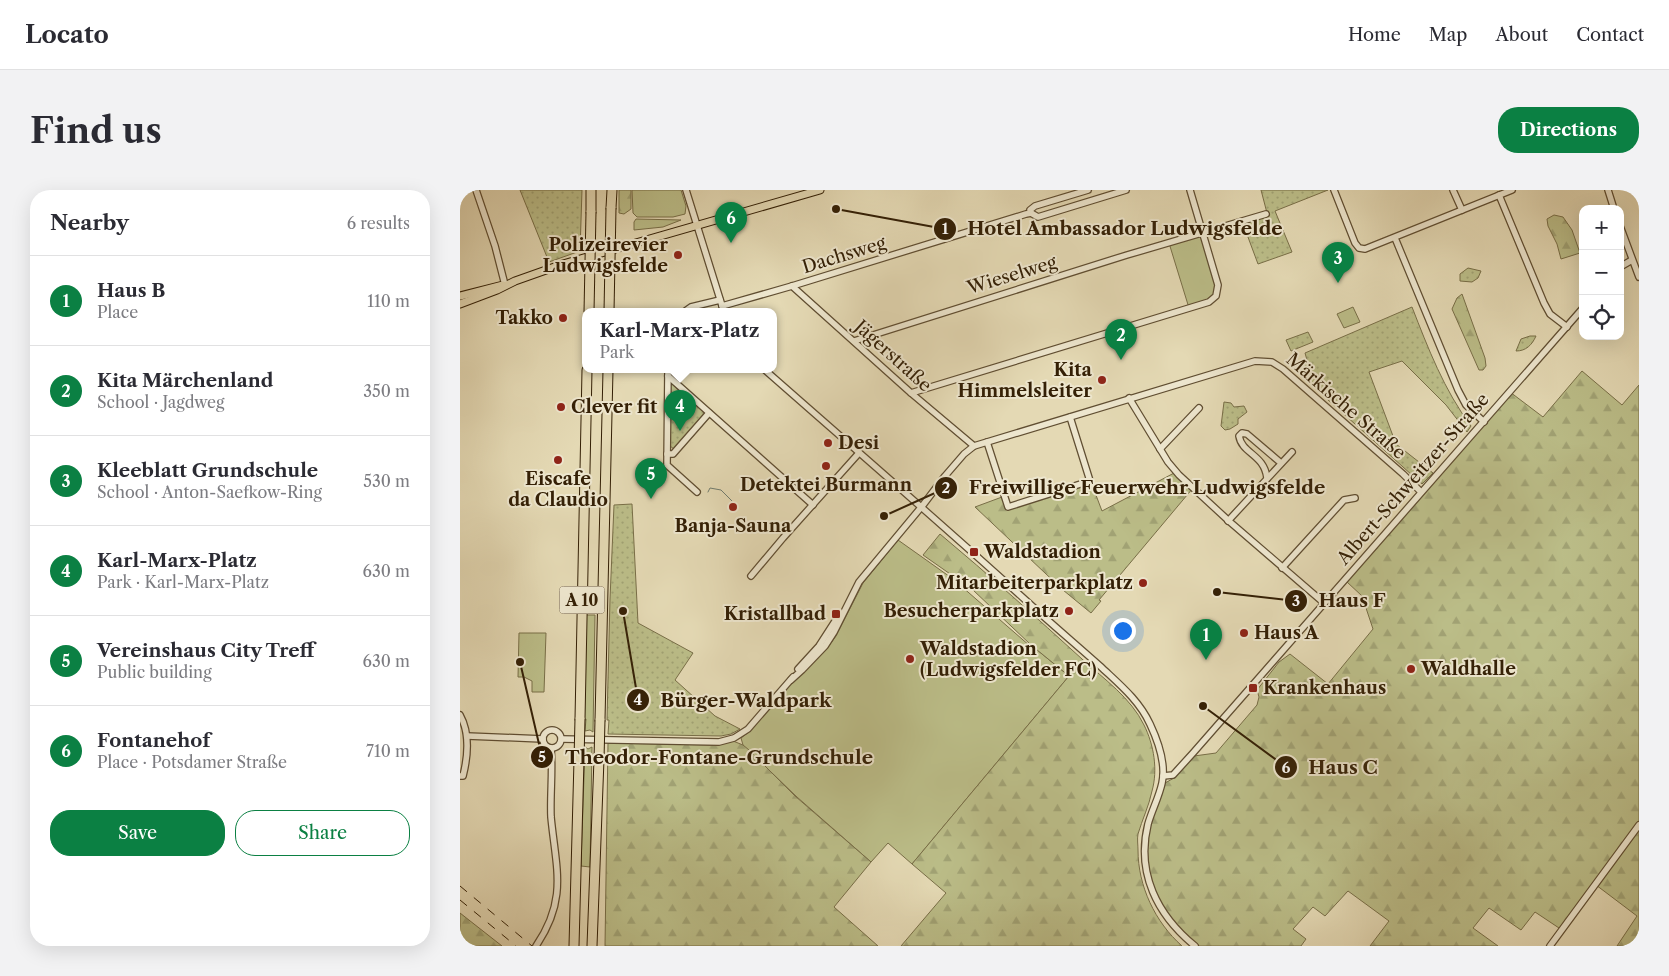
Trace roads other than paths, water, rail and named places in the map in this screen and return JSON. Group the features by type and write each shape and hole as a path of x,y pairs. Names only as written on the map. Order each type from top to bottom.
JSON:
{"highway":[{"path":"589,308 591,190"},
{"path":"609,308 612,190"},
{"name":"A 10","path":"574,946 587,373"},
{"name":"A 10","path":"592,946 599,759 608,373"}],"main road":[{"path":"460,296 505,285 563,264 820,190"},
{"path":"460,304 505,285"}],"street":[{"path":"476,190 495,246 505,285"},
{"path":"686,190 722,306"},
{"name":"Dachsweg","path":"1031,213 1030,210 1035,206 1088,190"},
{"name":"Dachsweg","path":"690,308 722,306 1031,213 1038,216 1126,190"},
{"path":"911,393 1209,302 1216,296 1218,289 1217,277 1190,190"},
{"path":"1334,190 1355,243 1359,248 1367,249 1512,190"},
{"path":"1453,190 1462,210"},
{"path":"1608,190 1613,205"},
{"path":"1499,195 1550,314 1567,327"},
{"name":"Wieselweg","path":"854,341 1266,214"},
{"path":"1624,237 1639,277"},
{"path":"1395,238 1458,390 1466,406 1484,422"},
{"path":"1624,265 1632,260"},
{"name":"Jägerstraße","path":"792,286 911,393 974,446"},
{"name":"Albert-Schweitzer-Straße","path":"1163,776 1173,775 1579,313"},
{"name":"Märkische Straße","path":"974,446 1255,361 1272,362 1283,368 1422,492"},
{"path":"668,373 709,413 813,505"},
{"path":"668,373 668,468 697,492"},
{"path":"767,373 1133,698 1143,710 1156,737 1162,760 1163,776 1148,823 1146,836 1145,858 1148,878 1154,896 1164,915 1179,933 1195,946"},
{"path":"1129,398 1160,449 1179,475 1282,568 1324,603"},
{"path":"1160,449 1199,408"},
{"path":"667,454 673,454 709,413"},
{"path":"987,442 1008,507 1090,481 1070,417"},
{"path":"1268,478 1264,464 1240,443 1239,436 1242,433 1247,434 1280,464"},
{"path":"562,739 720,742 734,738 748,729 818,646 841,611 847,606 859,582 921,508 944,476 974,446"},
{"path":"1228,520 1292,452"},
{"path":"752,576 859,453"},
{"path":"1282,568 1344,500 1355,498"},
{"path":"460,715 465,725 467,736 466,763 463,776 460,776"},
{"path":"552,729 560,733 562,739 558,746 551,748 544,745 543,739 546,732 552,729"},
{"path":"467,736 543,739"},
{"path":"536,946 546,928 555,904 558,881 551,818 551,748"},
{"path":"1550,946 1639,826"}],"waterway":[{"path":"708,492 710,488 721,490 732,501"}],"railway":[{"path":"460,886 532,946"},
{"path":"460,900 516,946"}],"place":[{"name":"Hotel Ambassador Ludwigsfelde","path":"836,209"},
{"name":"Fontanehof","path":"731,243"},
{"name":"Polizeirevier Ludwigsfelde","path":"678,255"},
{"name":"Kleeblatt Grundschule","path":"1338,283"},
{"name":"Takko","path":"563,318"},
{"name":"Kita Märchenland","path":"1121,360"},
{"name":"Kita Himmelsleiter","path":"1102,380"},
{"name":"Clever fit","path":"561,407"},
{"name":"Karl-Marx-Platz","path":"680,431"},
{"name":"Desi","path":"828,443"},
{"name":"Eiscafe da Claudio","path":"558,460"},
{"name":"Detektei Burmann","path":"826,466"},
{"name":"Vereinshaus City Treff","path":"651,499"},
{"name":"Banja-Sauna","path":"733,507"},
{"name":"Freiwillige Feuerwehr Ludwigsfelde","path":"884,516"},
{"name":"Waldstadion","path":"974,552"},
{"name":"Mitarbeiterparkplatz","path":"1143,583"},
{"name":"Haus F","path":"1217,592"},
{"name":"Bürger-Waldpark","path":"623,611"},
{"name":"Besucherparkplatz","path":"1069,611"},
{"name":"Kristallbad","path":"836,614"},
{"name":"Haus A","path":"1244,633"},
{"name":"Waldstadion (Ludwigsfelder FC)","path":"910,659"},
{"name":"Haus B","path":"1206,660"},
{"name":"Theodor-Fontane-Grundschule","path":"520,662"},
{"name":"Waldhalle","path":"1411,669"},
{"name":"Krankenhaus","path":"1253,688"},
{"name":"Haus C","path":"1203,706"}]}
